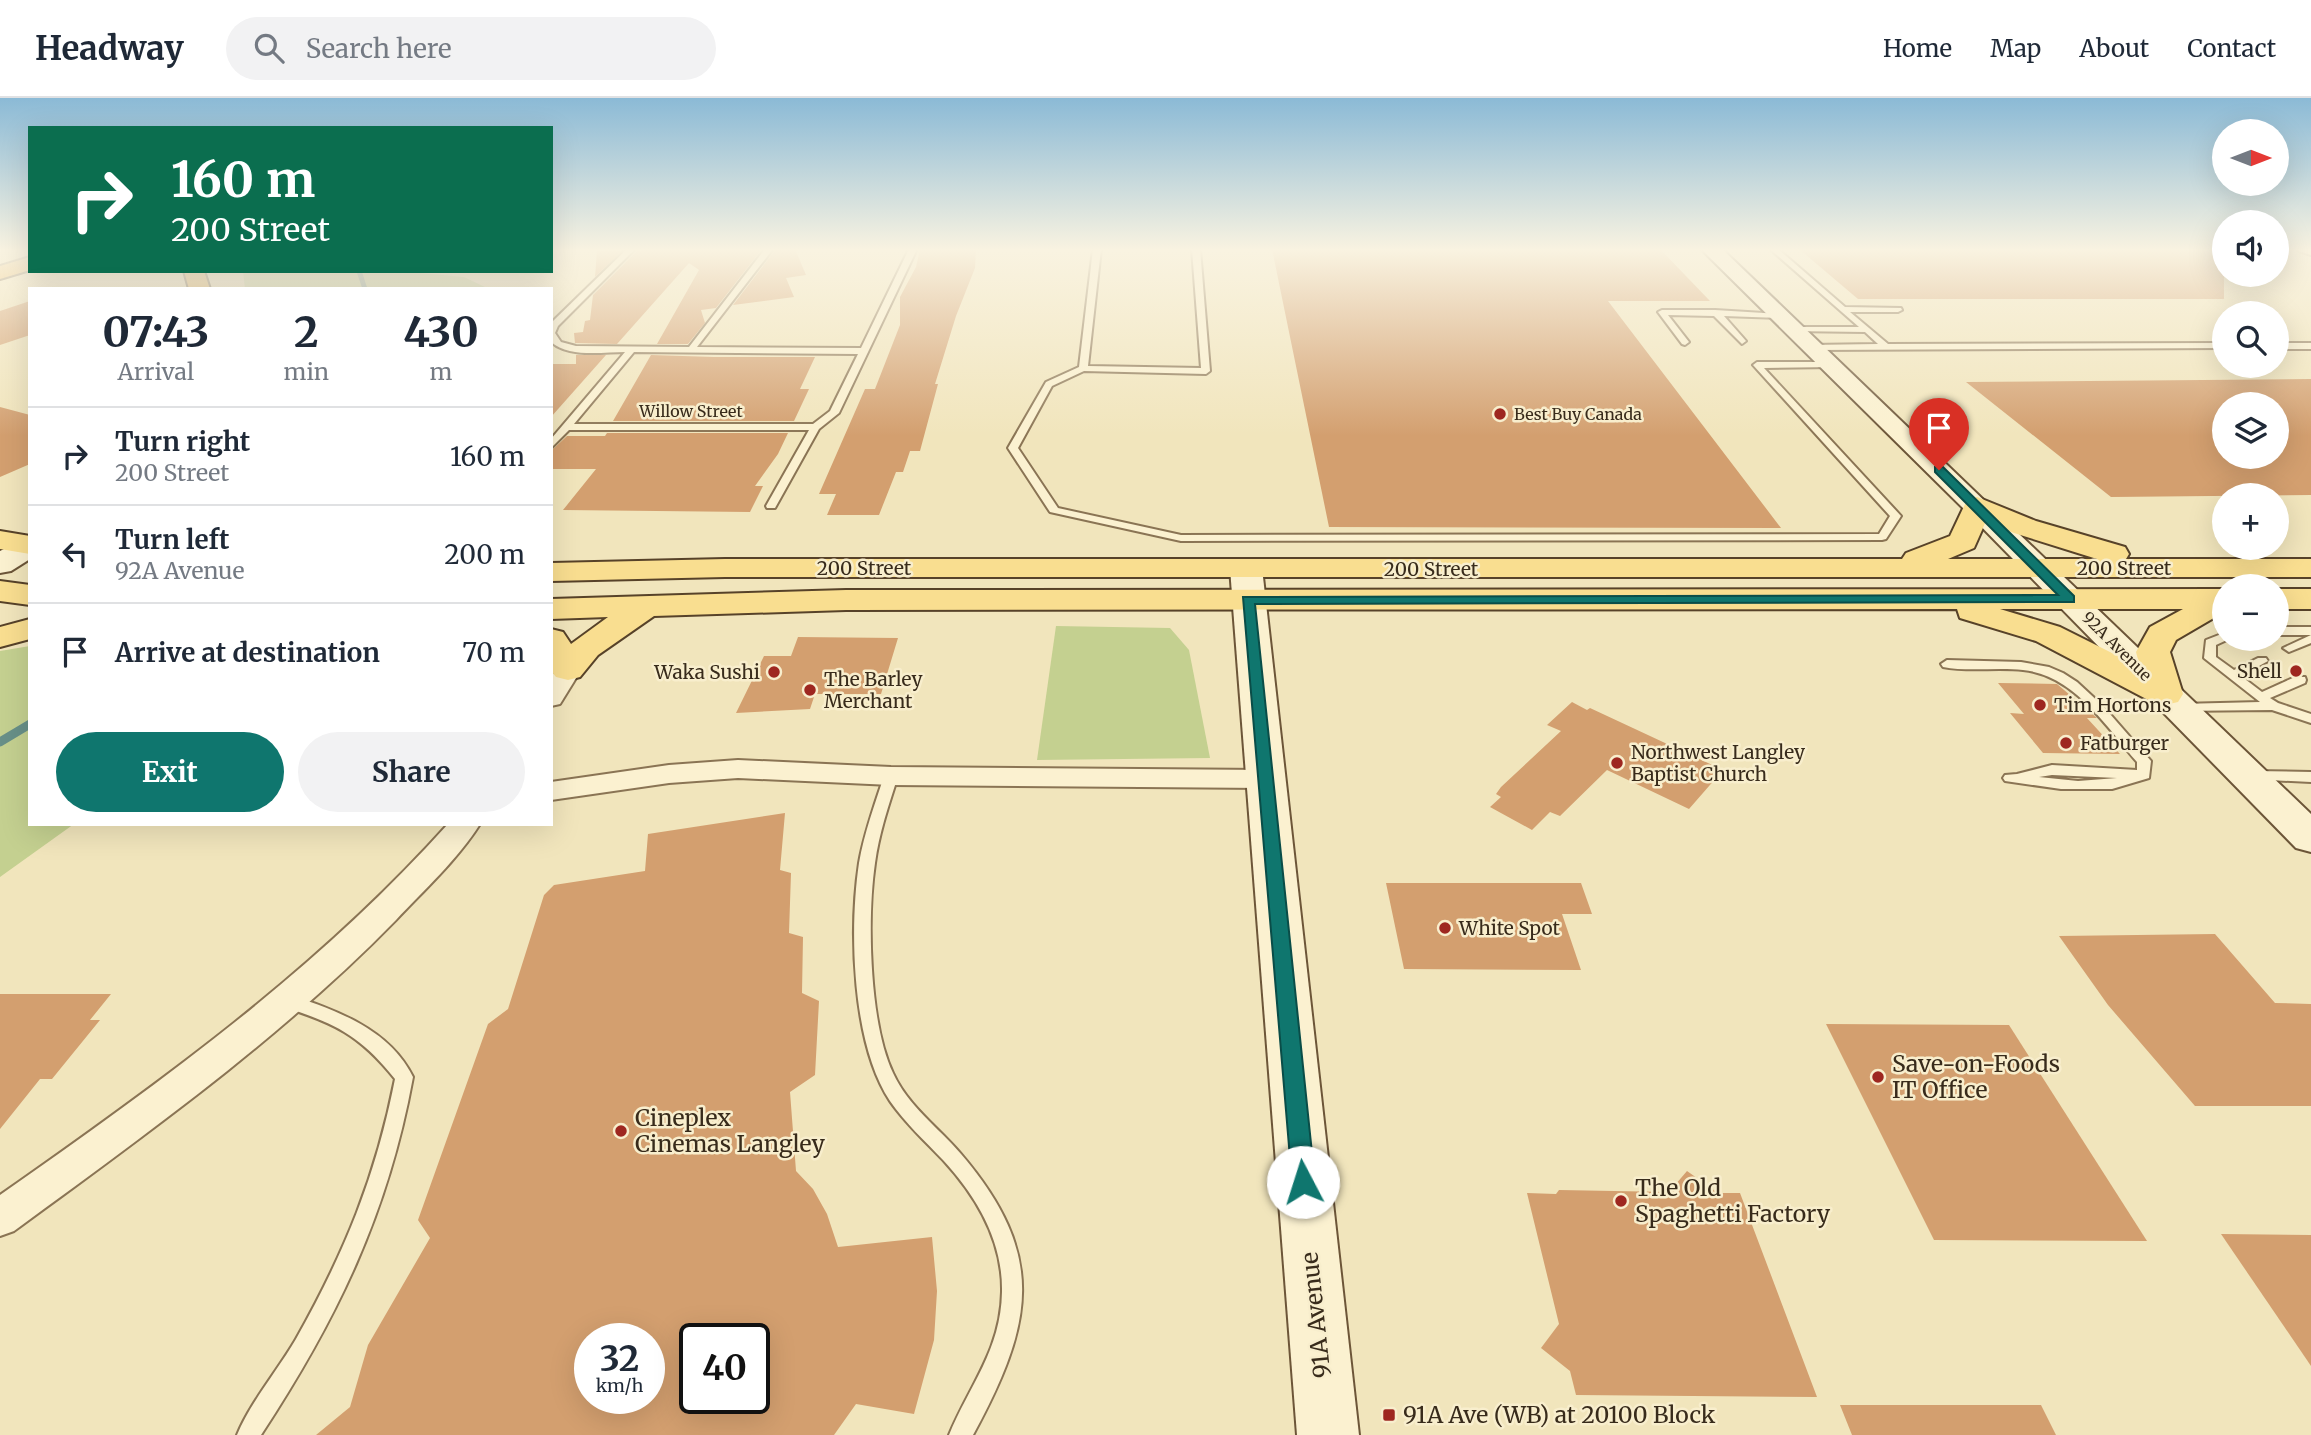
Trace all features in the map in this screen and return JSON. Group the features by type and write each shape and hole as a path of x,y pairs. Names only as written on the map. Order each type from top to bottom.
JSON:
{"main road":[{"path":"1898,568 1963,542 1976,506 2065,541 2181,568"},
{"path":"0,540 28,545"},
{"name":"200 Street","path":"553,609 1247,584 1898,568 2311,568"},
{"name":"200 Street","path":"553,572 1930,599 2212,599"},
{"path":"2289,599 2311,598"},
{"path":"1930,599 2048,634 2172,701"},
{"path":"560,684 586,648 646,606"},
{"path":"2172,701 2153,652 2162,634 2212,606"},
{"path":"0,637 28,630"},
{"path":"553,649 560,684"}],"street":[{"name":"92A Avenue","path":"1775,311 2311,838"},
{"path":"0,564 28,546"},
{"name":"91A Avenue","path":"1247,584 1328,1435"},
{"path":"553,791 669,774 738,769 891,776 1265,779"},
{"path":"0,1218 168,1095 287,1001 409,887 463,826"}],"lane":[{"path":"553,330 554,325 568,311"},
{"path":"691,350 721,311"},
{"path":"771,506 815,427 834,413 882,311"},
{"path":"1083,368 1090,311"},
{"path":"1201,311 1206,371 1083,368 1049,384 1013,448 1054,510 1181,538 1882,537 1896,516 1756,365 1885,346 2212,346"},
{"path":"1846,311 1885,346"},
{"path":"1685,342 1662,312 1715,312 1866,330"},
{"path":"1715,312 1742,341"},
{"path":"553,337 576,349 863,351"},
{"path":"2289,346 2311,346"},
{"path":"553,443 631,350"},
{"name":"Willow Street","path":"568,426 815,427"},
{"path":"2289,631 2311,631"},
{"path":"2289,648 2311,639"},
{"path":"2212,642 2210,658 2273,706"},
{"path":"2232,675 2262,661"},
{"path":"1947,664 2029,667 2061,677 2076,687 2144,761 2144,775 2121,785 2063,785 2010,778"},
{"path":"2261,697 2300,680"},
{"path":"2172,701 2273,706 2311,719"},
{"path":"891,776 867,862 866,974 872,1047 883,1074 905,1111 953,1158 989,1201 1004,1231 1011,1260 1014,1295 1009,1326 985,1393 960,1435"},
{"path":"2248,776 2311,777"},
{"path":"248,1435 310,1338 345,1272 373,1204 396,1132 404,1077 381,1046 351,1024 287,1001"}],"green space":[{"path":"1056,626 1170,628 1189,650 1210,758 1037,760"},
{"path":"28,646 28,826 71,826 0,877 0,651"}],"building":[{"path":"0,311 28,311 28,336 0,345"},
{"path":"591,311 646,311 617,344 575,343 574,333 583,332 585,321 590,320"},
{"path":"676,311 701,311 705,323 688,344 657,344"},
{"path":"900,311 958,311 935,384 938,384 920,451 910,451 903,472 896,472 879,515 827,515 836,494 819,494 865,389 875,389 900,325"},
{"name":"Best Buy Canada","path":"1285,311 1616,311 1781,528 1329,527"},
{"path":"576,355 606,355 553,415 553,364 576,364"},
{"path":"651,355 815,357 800,389 809,389 794,421 613,421"},
{"path":"2311,379 2311,495 2289,495 2289,483 2212,483 2212,496 2111,497 1966,382"},
{"path":"0,407 28,414 28,465 0,477"},
{"path":"607,433 788,433 778,454 755,486 763,486 750,512 563,510 596,469 553,469 553,449 567,436 605,436"},
{"path":"798,637 898,638 881,694 815,694 810,709 736,713 764,656 791,656"},
{"path":"1998,683 2057,684 2097,718 2087,718 2120,754 2043,753 2010,713 2024,714"},
{"name":"Northwest Langley Baptist Church","path":"1572,702 1723,770 1689,809 1607,770 1560,816 1550,812 1532,830 1490,807 1501,797 1496,794 1501,787 1561,731 1547,725"},
{"name":"Cineplex Cinemas Langley","path":"785,813 780,870 791,873 789,933 803,937 802,993 819,1001 815,1075 790,1092 796,1171 813,1189 827,1214 838,1247 932,1237 937,1291 934,1340 914,1414 856,1404 834,1435 316,1435 350,1407 368,1345 430,1238 418,1220 488,1024 508,1009 544,895 554,885 645,871 648,834"},
{"path":"1386,883 1581,883 1592,914 1562,914 1581,970 1404,969"},
{"path":"2215,934 2275,1003 2311,1004 2311,1106 2195,1106 2108,1005 2059,936"},
{"path":"0,994 111,994 90,1020 100,1020 52,1079 40,1079 0,1129"},
{"path":"1826,1024 2009,1025 2147,1241 1934,1240"},
{"path":"1687,1171 1718,1193 1740,1193 1817,1397 1576,1395 1570,1371 1541,1348 1559,1324 1527,1193 1556,1194 1559,1190 1669,1192"},
{"path":"2221,1234 2311,1235 2311,1366"},
{"path":"1840,1405 2041,1405 2056,1435 1852,1435"}],"waterway":[{"path":"0,742 28,725"}],"place":[{"name":"Best Buy Canada","path":"1500,414"},
{"name":"Shell","path":"2296,671"},
{"name":"Waka Sushi","path":"774,672"},
{"name":"The Barley Merchant","path":"810,690"},
{"name":"Tim Hortons","path":"2040,705"},
{"name":"Fatburger","path":"2066,743"},
{"name":"Northwest Langley Baptist Church","path":"1617,763"},
{"name":"White Spot","path":"1445,928"},
{"name":"Save-on-Foods IT Office","path":"1878,1077"},
{"name":"Cineplex Cinemas Langley","path":"621,1131"},
{"name":"The Old Spaghetti Factory","path":"1621,1201"},
{"name":"91A Ave (WB) at 20100 Block","path":"1389,1415"}],"route":[{"path":"1303,1182 1248,600 2070,599 1939,470"}]}
